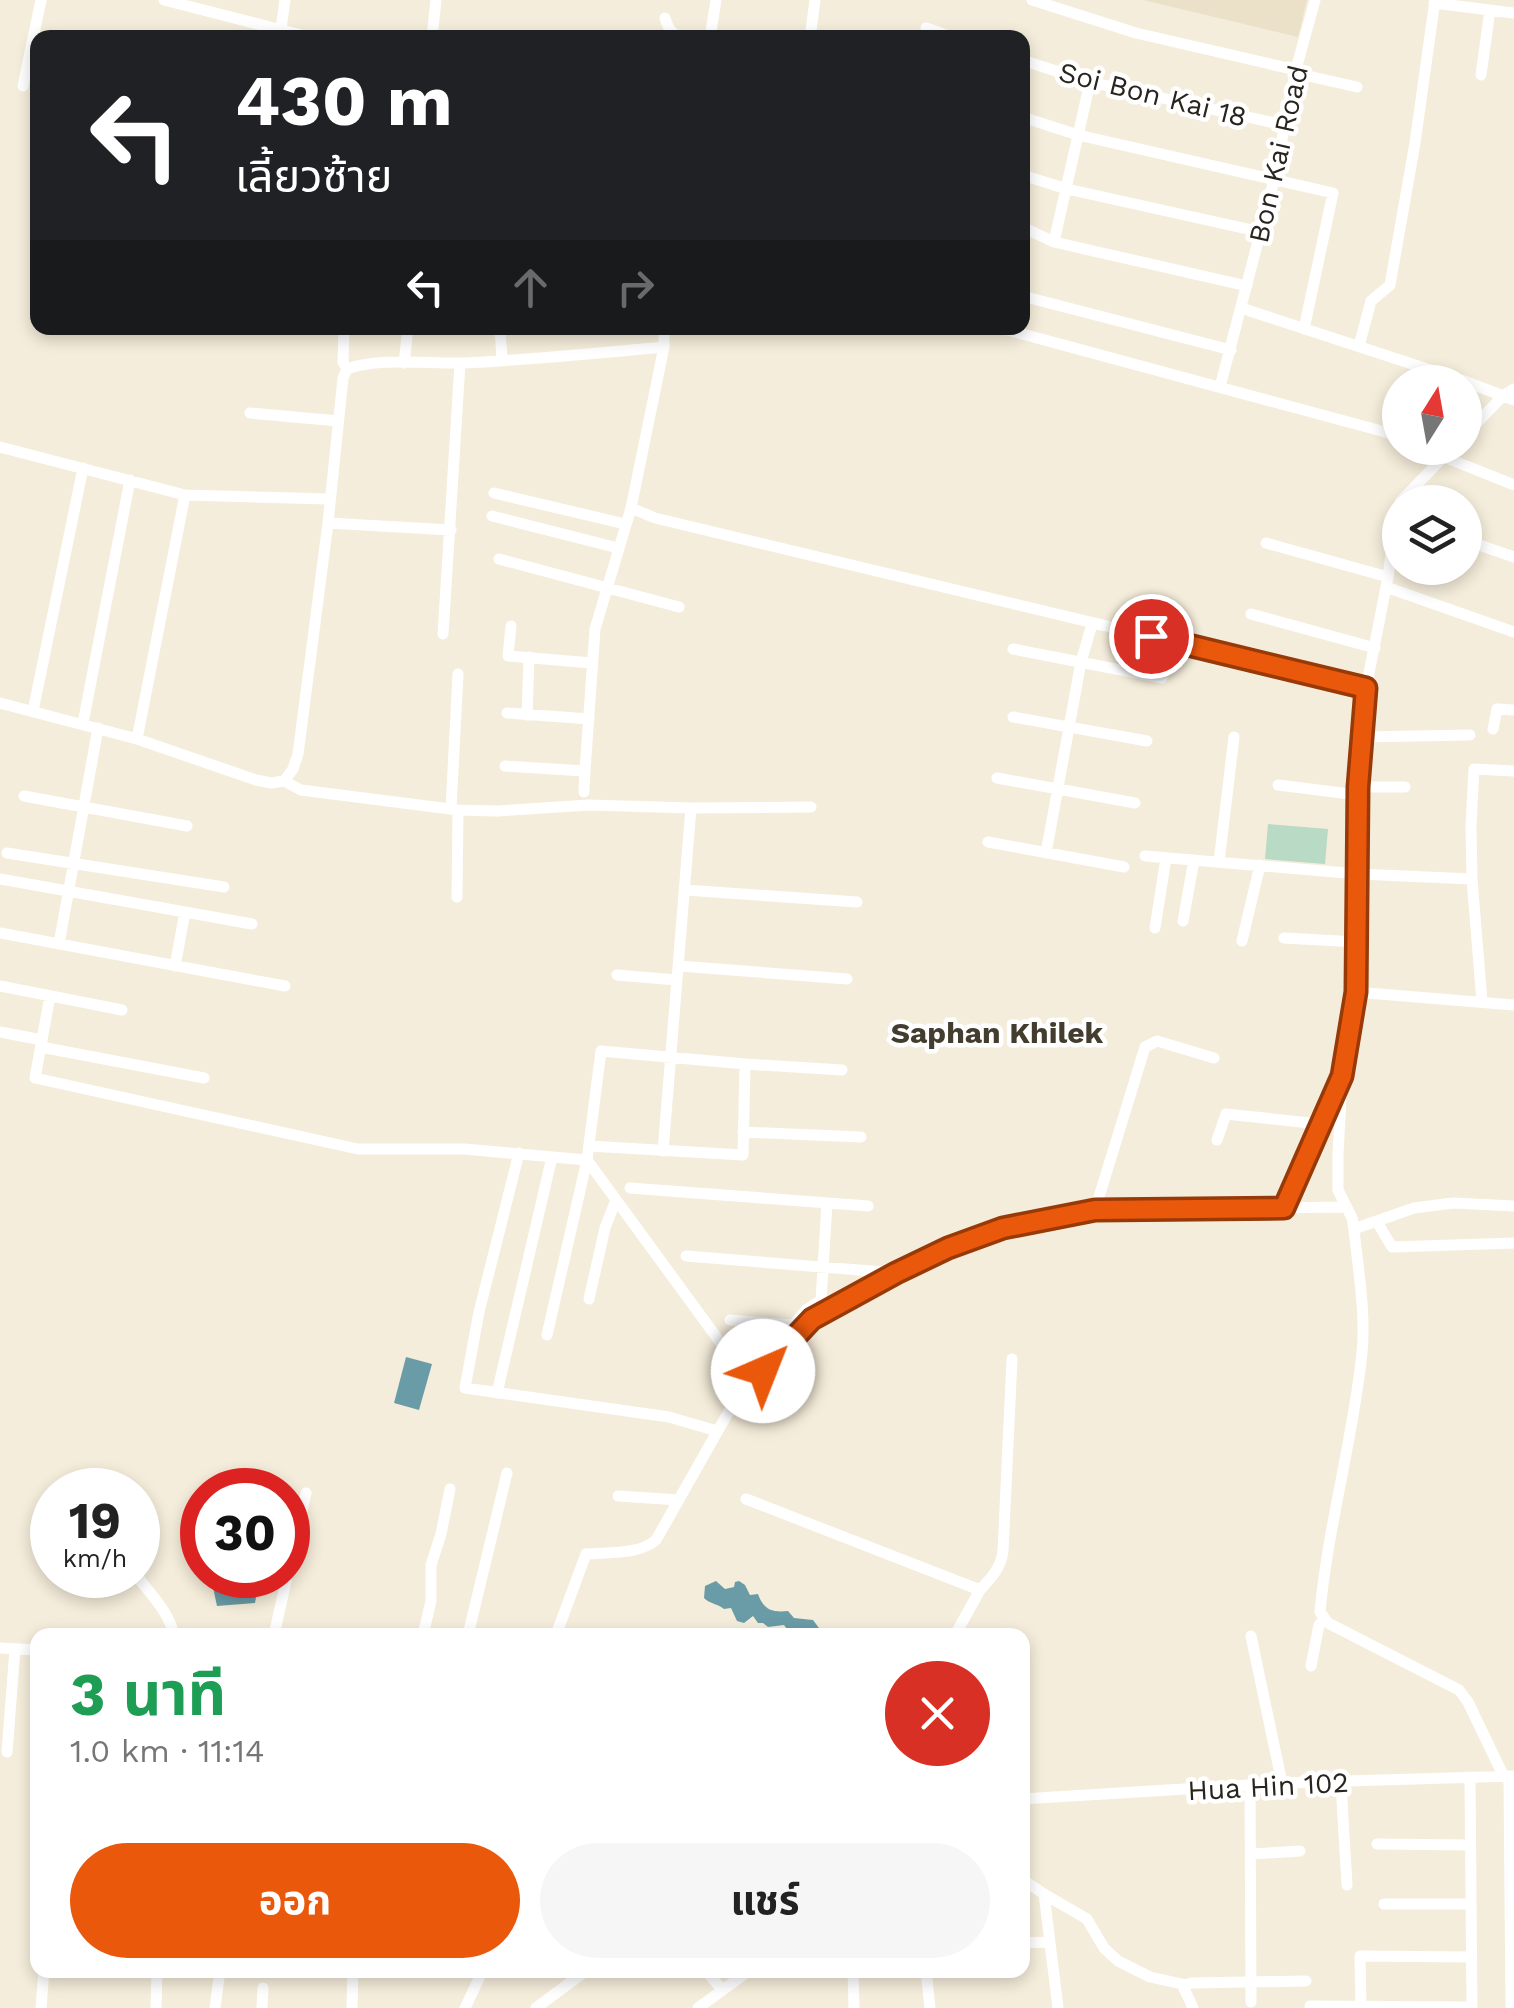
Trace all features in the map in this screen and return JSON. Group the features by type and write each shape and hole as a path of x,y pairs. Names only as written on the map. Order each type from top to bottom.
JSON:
{"street":[{"path":"34,30 41,0"},
{"path":"164,0 285,30"},
{"path":"281,29 285,0"},
{"path":"433,30 436,0"},
{"path":"711,30 716,0"},
{"path":"811,30 815,0"},
{"path":"1032,0 1136,33 1357,87"},
{"name":"Bon Kai Road","path":"1220,387 1274,180 1315,0"},
{"path":"1359,346 1370,301 1390,285 1434,2 1514,13"},
{"path":"1481,75 1490,10"},
{"path":"665,18 668,30"},
{"path":"926,28 932,30"},
{"path":"22,86 30,50"},
{"name":"Soi Bon Kai 18","path":"1030,63 1090,82 1284,125"},
{"path":"1054,242 1090,82"},
{"path":"1030,120 1078,135 1334,193 1304,329"},
{"path":"1030,177 1067,189 1261,232"},
{"path":"1030,232 1054,242 1247,286"},
{"path":"1030,298 1231,350"},
{"path":"1241,308 1511,394"},
{"path":"344,335 342,362 347,370"},
{"path":"404,363 407,335"},
{"path":"500,335 502,360"},
{"path":"584,792 595,629 631,508 664,335"},
{"path":"1026,335 1382,431"},
{"path":"284,781 298,754 347,370 358,366 460,363 664,347"},
{"path":"443,634 460,363"},
{"path":"1482,420 1511,394"},
{"path":"250,412 338,421"},
{"path":"0,447 185,495 329,499"},
{"path":"1416,485 1434,465"},
{"path":"1476,465 1514,485"},
{"path":"33,712 83,468"},
{"path":"83,724 130,480"},
{"path":"494,493 625,524"},
{"path":"137,739 185,495"},
{"path":"631,508 674,522 1366,688"},
{"path":"492,516 618,548"},
{"path":"328,524 450,530"},
{"path":"1266,544 1382,580"},
{"path":"1482,546 1514,557"},
{"path":"498,558 679,606"},
{"path":"1386,585 1366,688 1362,737 1356,992 1342,1076 1338,1190 1354,1229 1362,1351 1320,1612 1324,1620 1459,1690 1509,1776 1512,2008"},
{"path":"1395,585 1514,632"},
{"path":"1251,614 1375,648"},
{"path":"1046,853 1092,624"},
{"path":"511,626 508,656 592,664"},
{"path":"1014,649 1162,678"},
{"path":"527,714 529,657"},
{"path":"458,674 454,809 458,897"},
{"path":"0,703 137,739 256,780 284,781 301,790 454,809 589,804 811,807"},
{"path":"1494,729 1498,709 1514,710"},
{"path":"507,713 588,719"},
{"path":"1013,717 1146,740"},
{"path":"59,944 98,728"},
{"path":"1362,737 1470,735"},
{"path":"1219,862 1234,737"},
{"path":"505,766 585,771"},
{"path":"1482,1002 1472,880 1474,769 1514,770"},
{"path":"997,778 1135,803"},
{"path":"1278,785 1358,791 1405,787"},
{"path":"24,796 187,826"},
{"path":"663,1150 691,808"},
{"path":"988,842 1124,867"},
{"path":"7,853 224,887"},
{"path":"1145,856 1472,880"},
{"path":"1155,928 1166,858"},
{"path":"1183,922 1194,860"},
{"path":"1242,941 1260,865"},
{"path":"0,880 252,924"},
{"path":"685,890 857,902"},
{"path":"174,966 185,912"},
{"path":"0,934 284,986"},
{"path":"1284,938 1357,942"},
{"path":"678,966 847,979"},
{"path":"617,975 677,980"},
{"path":"0,986 122,1010"},
{"path":"1356,992 1514,1005"},
{"path":"50,996 35,1078 358,1148 464,1149 587,1160 750,1383"},
{"path":"0,1032 204,1078"},
{"path":"1095,1210 1145,1047 1157,1041 1214,1058"},
{"path":"547,1336 587,1160 601,1051 842,1070"},
{"path":"589,1146 742,1156 745,1064"},
{"path":"1284,1208 1342,1076"},
{"path":"1217,1140 1226,1114 1320,1124"},
{"path":"743,1132 861,1137"},
{"path":"518,1154 479,1312 466,1389 669,1417 717,1431"},
{"path":"497,1393 552,1156"},
{"path":"630,1188 868,1206"},
{"path":"589,1299 605,1228 616,1200"},
{"path":"730,1320 793,1324 821,1300 826,1203"},
{"path":"1354,1229 1414,1208 1453,1203 1514,1206"},
{"path":"559,1628 586,1554 637,1550 656,1540 733,1404 750,1383 812,1319 896,1273 1003,1228 1095,1210 1346,1207"},
{"path":"1378,1222 1392,1247 1514,1243"},
{"path":"686,1256 896,1273"},
{"path":"959,1628 1002,1561 1012,1359"},
{"path":"470,1628 506,1473"},
{"path":"426,1628 432,1601 431,1565 442,1534 450,1489"},
{"path":"618,1496 679,1500"},
{"path":"746,1499 980,1590"},
{"path":"154,1598 172,1628"},
{"path":"276,1628 282,1598"},
{"path":"1311,1666 1319,1625 1324,1620"},
{"path":"1251,1636 1282,1783"},
{"path":"0,1648 30,1650"},
{"path":"7,1752 15,1649"},
{"name":"Hua Hin 102","path":"1030,1799 1282,1783 1509,1776"},
{"path":"1310,2006 1472,2007 1470,1778"},
{"path":"1341,1783 1346,1884"},
{"path":"1250,1786 1251,2002"},
{"path":"1378,1844 1470,1845"},
{"path":"1252,1854 1300,1851"},
{"path":"1030,1884 1087,1919 1104,1948 1118,1961 1150,1977 1183,1986 1306,1981"},
{"path":"1044,1894 1058,2008"},
{"path":"1384,1904 1471,1904"},
{"path":"1030,1943 1050,1942"},
{"path":"1361,2007 1360,1956 1471,1957"},
{"path":"40,2008 43,1978"},
{"path":"156,2008 158,1978"},
{"path":"216,2008 219,1978"},
{"path":"352,2008 353,1978"},
{"path":"465,2008 479,1978"},
{"path":"536,2008 576,1978"},
{"path":"712,1978 722,1990"},
{"path":"698,2008 739,1978"},
{"path":"853,1978 854,2008"},
{"path":"927,1978 930,2008"},
{"path":"1183,1986 1193,2008"},
{"path":"262,2008 263,1988"}],"shaded area":[{"path":"1143,0 1307,0 1298,37"}],"green space":[{"path":"1268,824 1328,829 1325,864 1265,859"}],"water":[{"path":"406,1357 432,1364 419,1410 394,1403"},
{"path":"716,1581 725,1589 739,1581 750,1595 758,1594 769,1609 813,1620 819,1628 768,1627 753,1616 744,1623 737,1621 731,1608 724,1609 704,1598 705,1586"},
{"path":"215,1598 256,1598 255,1603 217,1606"}],"district":[{"name":"Saphan Khilek","path":"997,1033"}],"route":[{"path":"763,1371 812,1319 948,1248 1003,1228 1095,1210 1284,1208 1342,1076 1356,992 1358,787 1366,688 1151,636"}]}
